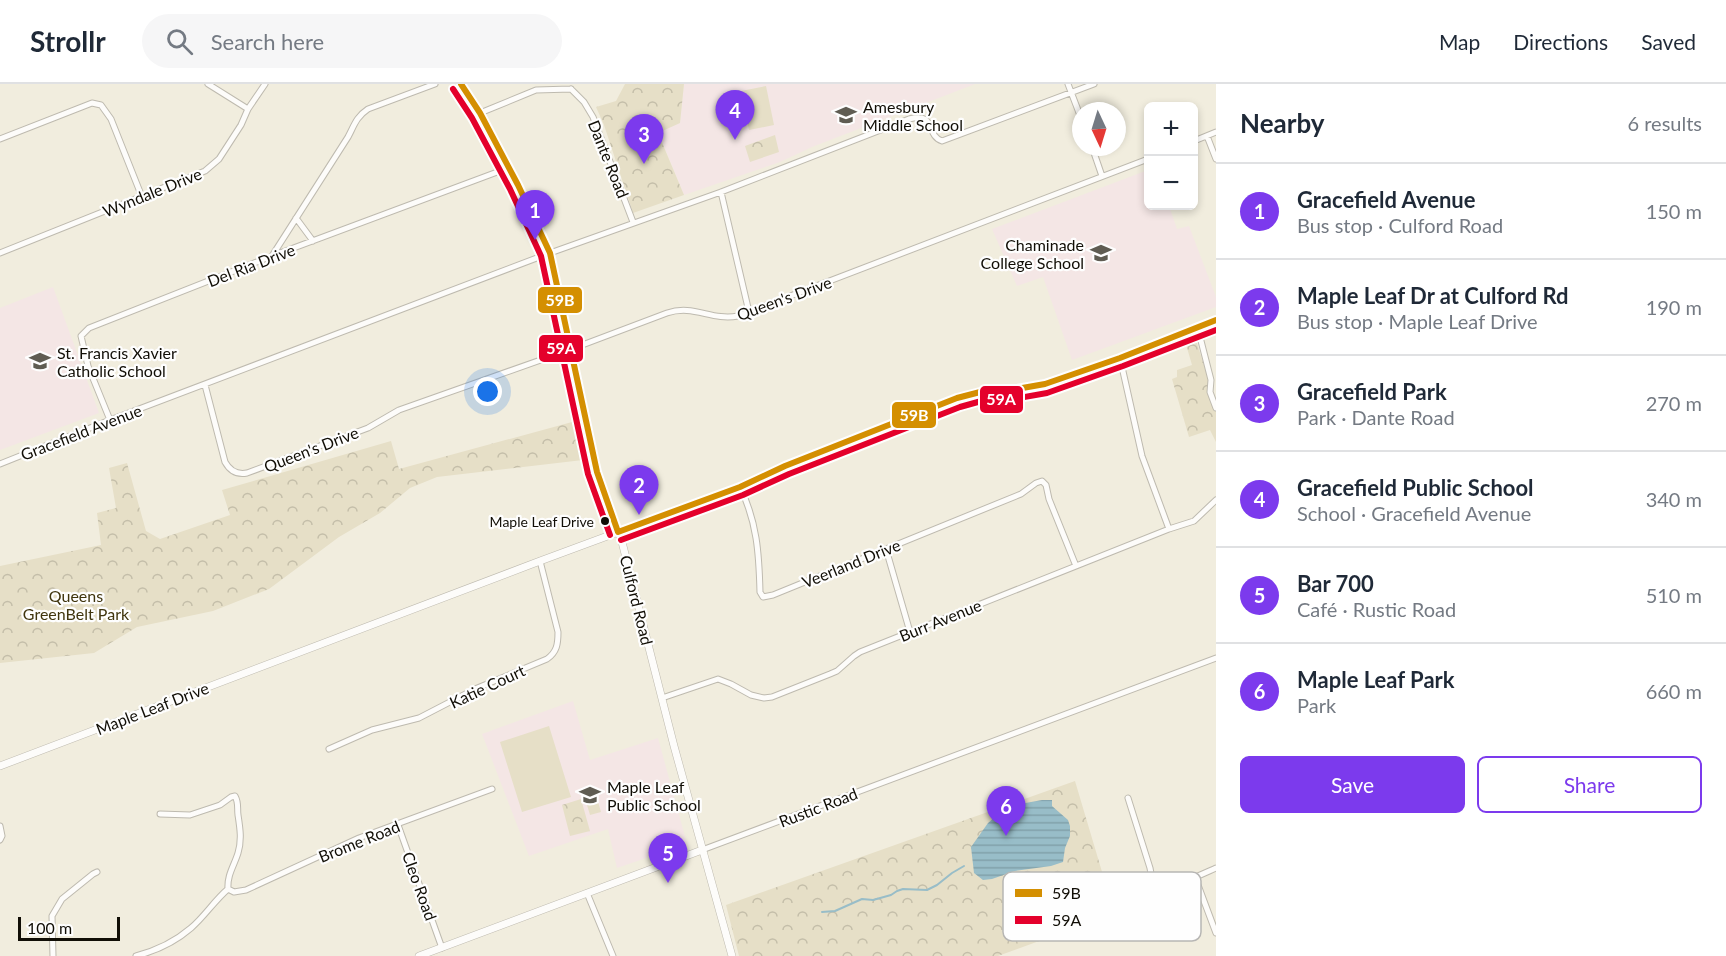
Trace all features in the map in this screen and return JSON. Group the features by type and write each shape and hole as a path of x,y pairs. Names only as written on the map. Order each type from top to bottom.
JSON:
{"street":[{"path":"207,84 248,110"},
{"name":"Wyndale Drive","path":"0,253 198,175 213,166 237,132 265,84"},
{"path":"272,256 359,116 368,109 435,84"},
{"name":"Culford Road","path":"461,84 480,113 518,185 550,253 597,472 637,597 702,850 732,956"},
{"path":"1068,84 1075,102"},
{"name":"Gracefield Avenue","path":"0,464 550,253 721,192 909,119 924,118 930,123 936,137 942,141 1094,84"},
{"name":"Dante Road","path":"480,113 536,90 571,86 593,117 633,222"},
{"path":"0,139 92,103 101,105 111,119 142,197"},
{"path":"1198,139 1216,132"},
{"path":"1207,136 1216,159"},
{"path":"1095,156 1102,176"},
{"name":"Queen's Drive","path":"205,385 225,462 233,471 244,474 368,428 399,410 679,309 719,318 729,318 749,312 1144,161"},
{"name":"Del Ria Drive","path":"110,420 84,351 81,336 84,331 96,324 272,256 508,168"},
{"path":"721,192 749,312"},
{"path":"296,218 313,241"},
{"name":"Maple Leaf Drive","path":"0,766 740,487 785,466 957,398 984,391 1011,390 1045,384 1120,358 1216,320"},
{"path":"1199,333 1211,380 1210,392 1216,408"},
{"path":"1120,358 1142,456 1169,529"},
{"name":"Veerland Drive","path":"740,487 754,524 760,592 763,597 773,595 1021,494 1042,481 1046,485 1049,499 1076,566"},
{"name":"Burr Avenue","path":"662,698 718,679 751,695 764,698 778,695 837,671 860,652 1194,520 1216,500"},
{"path":"886,549 910,632"},
{"name":"Katie Court","path":"329,749 372,730 419,718 475,689 552,656 558,642 558,632 540,561"},
{"name":"Rustic Road","path":"419,956 1216,658"},
{"name":"Brome Road","path":"228,889 234,892 246,891 359,838 492,789"},
{"path":"136,956 154,953 191,928 228,889 228,878 238,854 241,836 238,803 235,796 220,805 190,815 160,814"},
{"path":"1128,798 1151,872"},
{"name":"Cleo Road","path":"398,825 442,948"},
{"path":"0,826 2,836 0,840"},
{"path":"1201,875 1216,868"},
{"path":"53,956 52,916 62,899 97,872"},
{"path":"587,893 612,956"},
{"path":"1201,894 1216,933"}],"shaded area":[{"path":"684,84 975,84 812,147 780,162 684,195 658,132 680,123"},
{"name":"Chaminade College School","path":"1144,172 1144,210 1170,210 1177,229 1189,226 1216,297 1216,307 1072,360 1043,277 1017,286 992,229"},
{"name":"St. Francis Xavier Catholic School","path":"53,287 99,413 0,450 0,308"},
{"name":"Maple Leaf Public School","path":"573,701 590,760 658,738 687,844 617,868 608,829 529,856 482,734"}],"green space":[{"path":"625,84 684,84 680,123 658,133 684,195 633,213 596,107 616,101"},
{"path":"766,86 774,125 749,130 741,91"},
{"path":"775,135 779,152 750,162 745,146"},
{"path":"1195,337 1216,403 1216,442 1210,430 1189,437 1172,379 1177,377 1177,370 1192,365 1185,341"},
{"name":"Queens GreenBelt Park","path":"572,422 583,460 437,477 410,488 380,513 339,537 269,589 213,611 137,627 94,653 0,663 0,566 101,545 97,513 116,508 109,468 127,463 146,531 160,539 230,515 222,490 391,441 399,469"},
{"path":"549,726 571,797 522,812 500,742"},
{"path":"1075,781 1102,872 1003,872 1003,941 1039,941 998,956 739,956 726,905"},
{"path":"595,791 601,812 590,815 584,795"},
{"path":"581,799 590,831 570,836 562,805"}],"water":[{"path":"1052,800 1052,806 1068,820 1070,826 1070,836 1063,862 1051,866 1003,872 1003,875 983,880 974,873 971,847 988,823 1015,805"}],"waterway":[{"path":"822,912 835,911 862,899 873,900 903,889 927,890 964,866"}],"transit line":[{"name":"59B","path":"461,84 480,113 518,185 550,253 597,472 618,532"},
{"name":"59A","path":"453,89 472,118 510,189 541,256 588,474 610,535"},
{"name":"59B","path":"618,532 740,487 785,466 957,398 984,391 1011,390 1045,384 1120,358 1216,320"},
{"name":"59A","path":"621,540 743,495 789,474 960,407 985,400 1013,399 1047,393 1216,330"}],"place":[{"name":"Amesbury Middle School","path":"846,115"},
{"name":"Gracefield Public School","path":"735,140"},
{"name":"Gracefield Park","path":"644,164"},
{"name":"Gracefield Avenue","path":"535,240"},
{"name":"Chaminade College School","path":"1101,253"},
{"name":"St. Francis Xavier Catholic School","path":"40,361"},
{"name":"Maple Leaf Dr at Culford Rd","path":"639,515"},
{"name":"Maple Leaf Drive","path":"605,521"},
{"name":"Maple Leaf Public School","path":"590,795"},
{"name":"Maple Leaf Park","path":"1006,836"},
{"name":"Bar 700","path":"668,883"}]}
